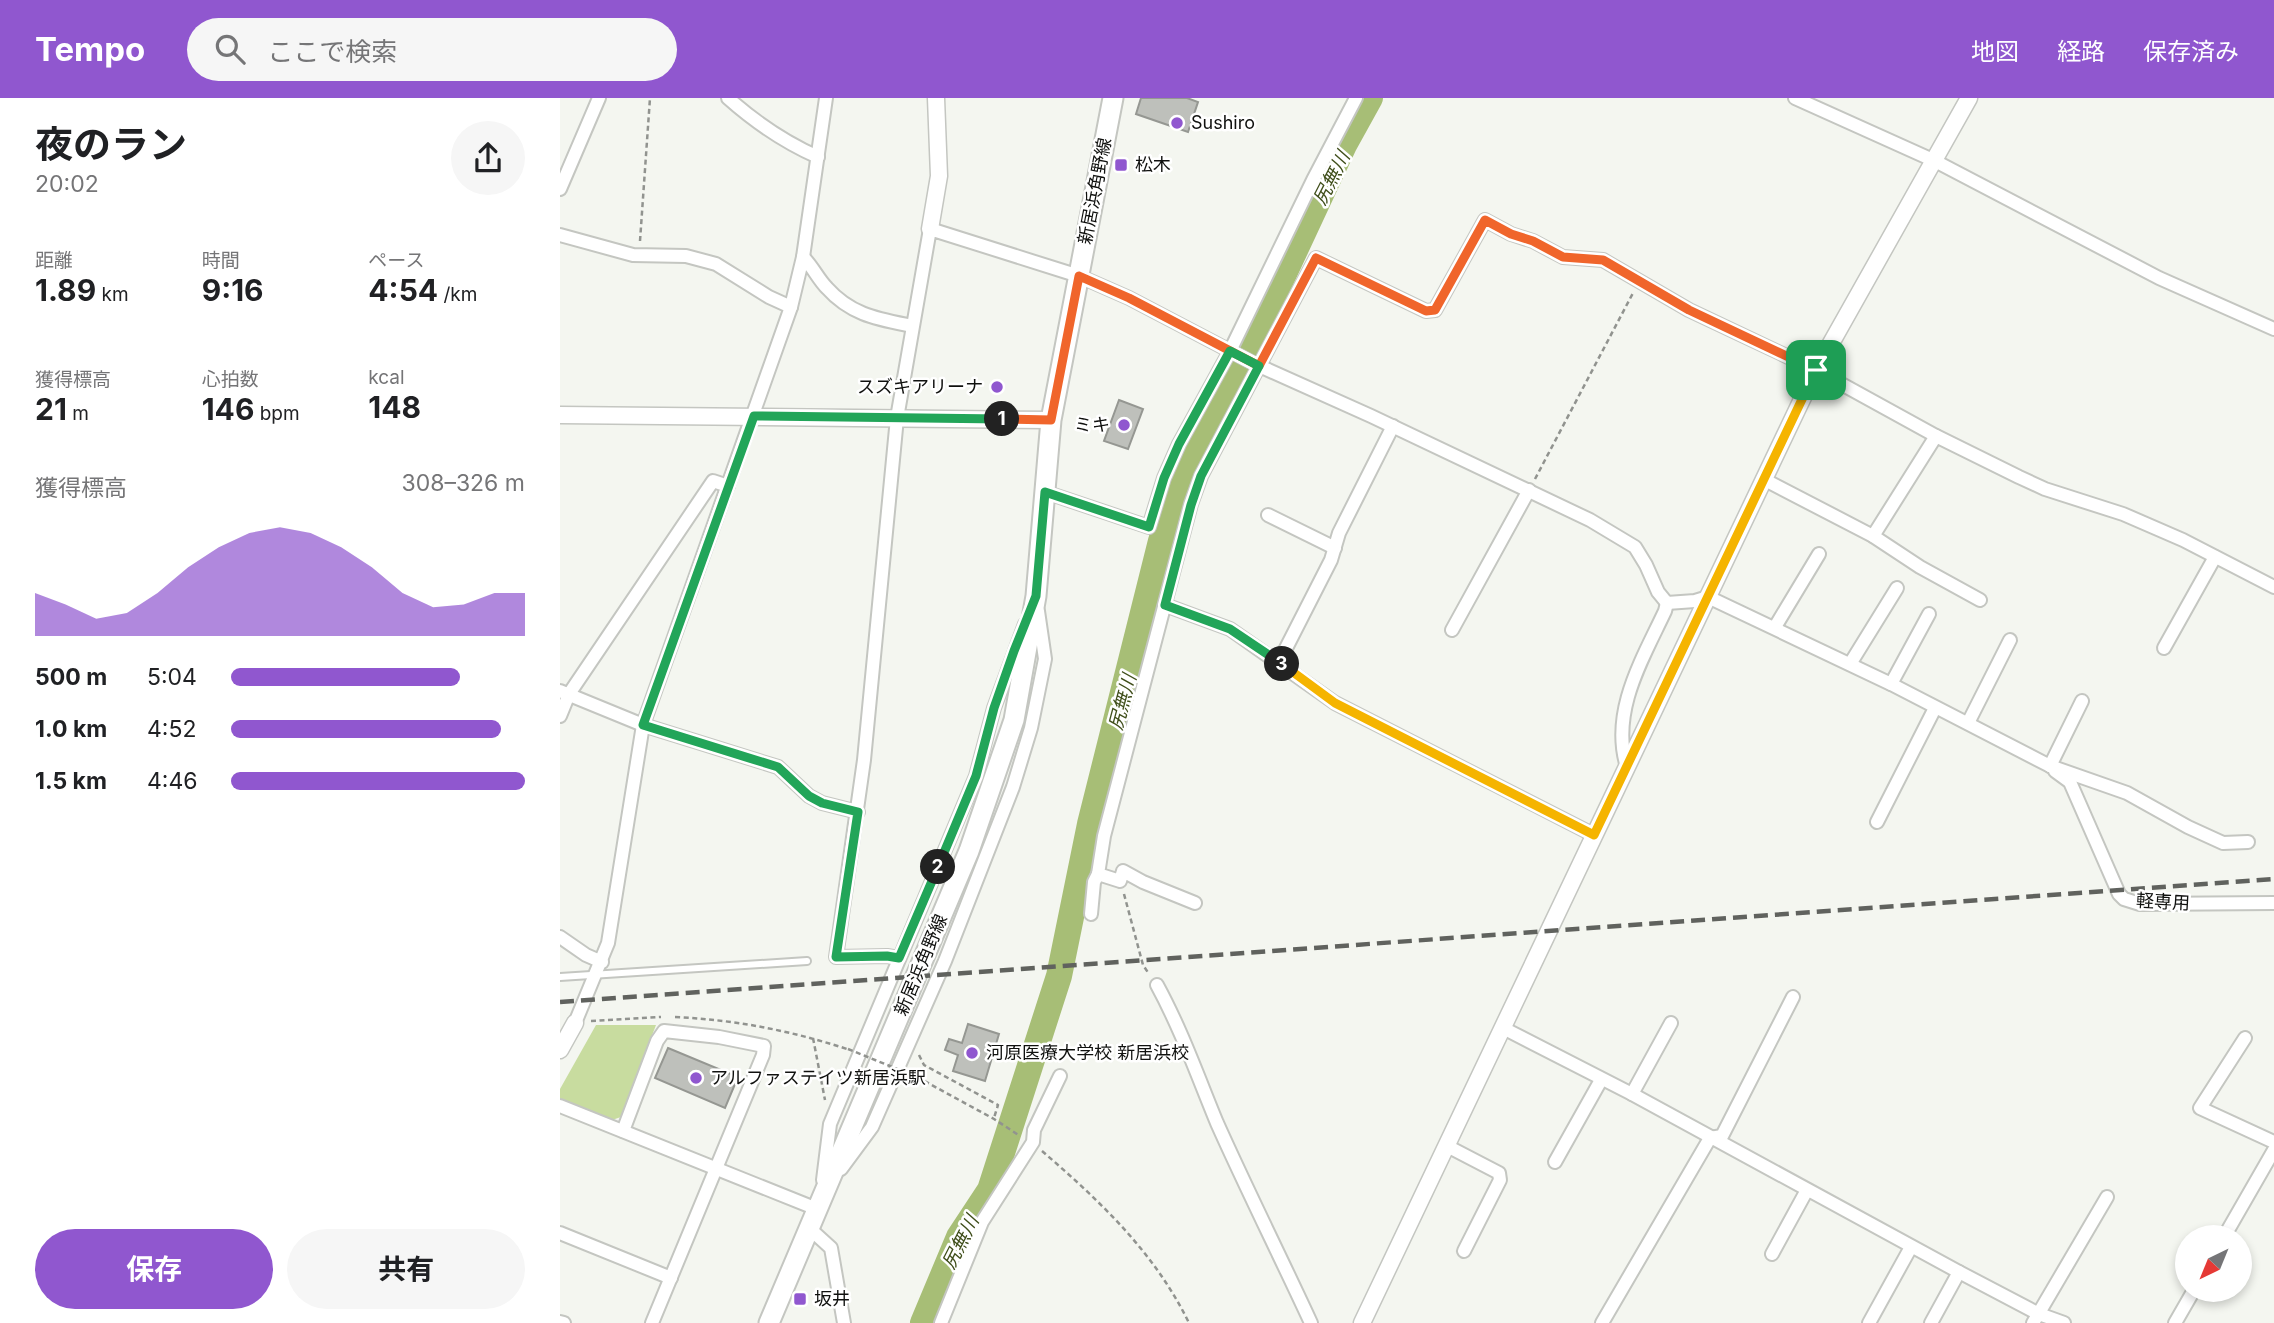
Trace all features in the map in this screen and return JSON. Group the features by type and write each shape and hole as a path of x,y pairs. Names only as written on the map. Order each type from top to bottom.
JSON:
{"main road":[{"name":"新居浜角野線","path":"769,1323 969,851 1014,720 1036,596 1051,420 1113,98"}],"street":[{"path":"560,189 599,98"},
{"path":"729,98 751,119 796,147 818,157"},
{"path":"560,1050 575,1023 608,943 643,725 791,307 803,257 826,98"},
{"path":"899,958 836,957 858,812 897,418 939,176 936,98"},
{"path":"1045,492 1149,527 1164,478 1179,444 1232,352 1313,180 1356,98"},
{"path":"1795,98 1935,161 2159,278 2274,329"},
{"path":"1362,1323 1816,370 1969,98"},
{"path":"1091,914 1094,882 1098,874 1104,836 1191,505 1201,476 1257,365 1316,258 1426,311 1435,310 1485,220 1563,257 1603,260 1689,310 1816,370 1936,436 2045,489 2123,513 2274,587"},
{"path":"930,229 1079,276 1129,298 1257,365 1590,520 1635,547 1658,592 1667,603"},
{"path":"560,235 639,255 686,256 716,264 769,297 791,307"},
{"path":"803,257 814,268 825,287 848,308 875,319 912,326"},
{"path":"560,415 1051,420"},
{"path":"1279,662 1331,560 1339,533 1393,426"},
{"path":"1873,536 1936,436"},
{"path":"1765,480 1873,536 1920,567 1980,600"},
{"path":"560,716 565,692 713,481 728,486"},
{"path":"1452,630 1529,490"},
{"path":"1268,515 1335,548"},
{"path":"1774,627 1819,554"},
{"path":"2164,648 2215,557"},
{"path":"1850,664 1897,589"},
{"path":"560,1106 717,1169 819,1202 830,1124 976,776 994,708 1036,596"},
{"path":"1667,603 1708,597 1891,684 2050,766 2127,793 2223,843 2248,842"},
{"path":"1627,767 1622,750 1621,723 1630,690 1667,603"},
{"path":"1165,605 1230,629 1335,703 1594,835"},
{"path":"1891,684 1929,614"},
{"path":"1968,723 2010,640"},
{"path":"565,692 643,725 778,767 809,796 822,803 858,812"},
{"path":"2050,766 2082,701"},
{"path":"1877,822 1935,708"},
{"name":"軽専用","path":"2050,766 2070,782 2119,894 2124,899 2140,904 2274,903"},
{"path":"1098,874 1120,881 1123,871 1195,903"},
{"path":"560,937 599,968"},
{"path":"1157,985 1177,1022 1219,1126 1311,1323"},
{"path":"1710,1138 1722,1136 1793,997"},
{"path":"1632,1094 1671,1023"},
{"path":"1503,1028 1632,1094 1959,1272 2036,1318 2064,1323"},
{"path":"622,1131 657,1041 664,1031 719,1037 764,1046 717,1169 652,1323"},
{"path":"2230,1225 2273,1142 2200,1108 2245,1038"},
{"path":"941,1323 982,1222 1030,1141 1060,1076"},
{"path":"1555,1162 1601,1080"},
{"path":"1602,1323 1710,1138"},
{"path":"1447,1146 1500,1173 1500,1180 1464,1251"},
{"path":"1772,1254 1807,1191"},
{"path":"2036,1318 2107,1197"},
{"path":"809,1228 831,1248 844,1323"},
{"path":"560,1233 671,1278"},
{"path":"1869,1323 1911,1247"},
{"path":"1931,1323 1959,1272"},
{"path":"2175,1323 2187,1302"}],"lane":[{"path":"560,977 599,968 807,961"}],"path":[{"path":"639,255 650,98"},
{"path":"1529,490 1640,281"},
{"path":"1120,881 1143,965 1157,985"},
{"path":"813,1038 830,1124"},
{"path":"848,1049 917,1077 1030,1141 1080,1184 1123,1227 1159,1273 1189,1323"},
{"path":"918,1054 924,1065 998,1105 994,1119"}],"green space":[{"path":"596,1025 656,1025 621,1117 612,1120 560,1100 560,1089"}],"building":[{"name":"Sushiro","path":"1141,98 1187,98 1198,102 1188,132 1136,114"},
{"name":"ミキ","path":"1119,400 1143,409 1128,449 1104,441"},
{"name":"河原医療大学校 新居浜校","path":"968,1024 999,1034 985,1081 953,1071 958,1055 945,1050 949,1039 962,1043"},
{"name":"アルファステイツ新居浜駅","path":"668,1048 738,1077 725,1108 655,1078"}],"waterway":[{"name":"尻無川","path":"923,1323 959,1237 990,1190 1059,976 1090,824 1161,541 1180,480 1262,321 1344,145 1370,98"}],"railway":[{"path":"560,1002 2274,879"}],"place":[{"name":"Sushiro","path":"1177,123"},
{"name":"松木","path":"1121,165"},
{"name":"スズキアリーナ","path":"997,387"},
{"name":"ミキ","path":"1124,425"},
{"name":"河原医療大学校 新居浜校","path":"972,1053"},
{"name":"アルファステイツ新居浜駅","path":"696,1078"},
{"name":"坂井","path":"800,1299"}],"route":[{"path":"1816,370 1594,835 1335,703 1230,629 1165,605 1201,476 1259,366 1230,351 1179,444 1164,478 1149,527 1045,492 1036,596 994,708 976,776 899,958 836,957 858,812 822,803 809,796 778,767 643,725 754,416 1051,420 1079,276 1129,298 1259,366 1316,258 1426,311 1435,310 1485,220 1563,257 1603,260 1689,310 1816,370"}]}
